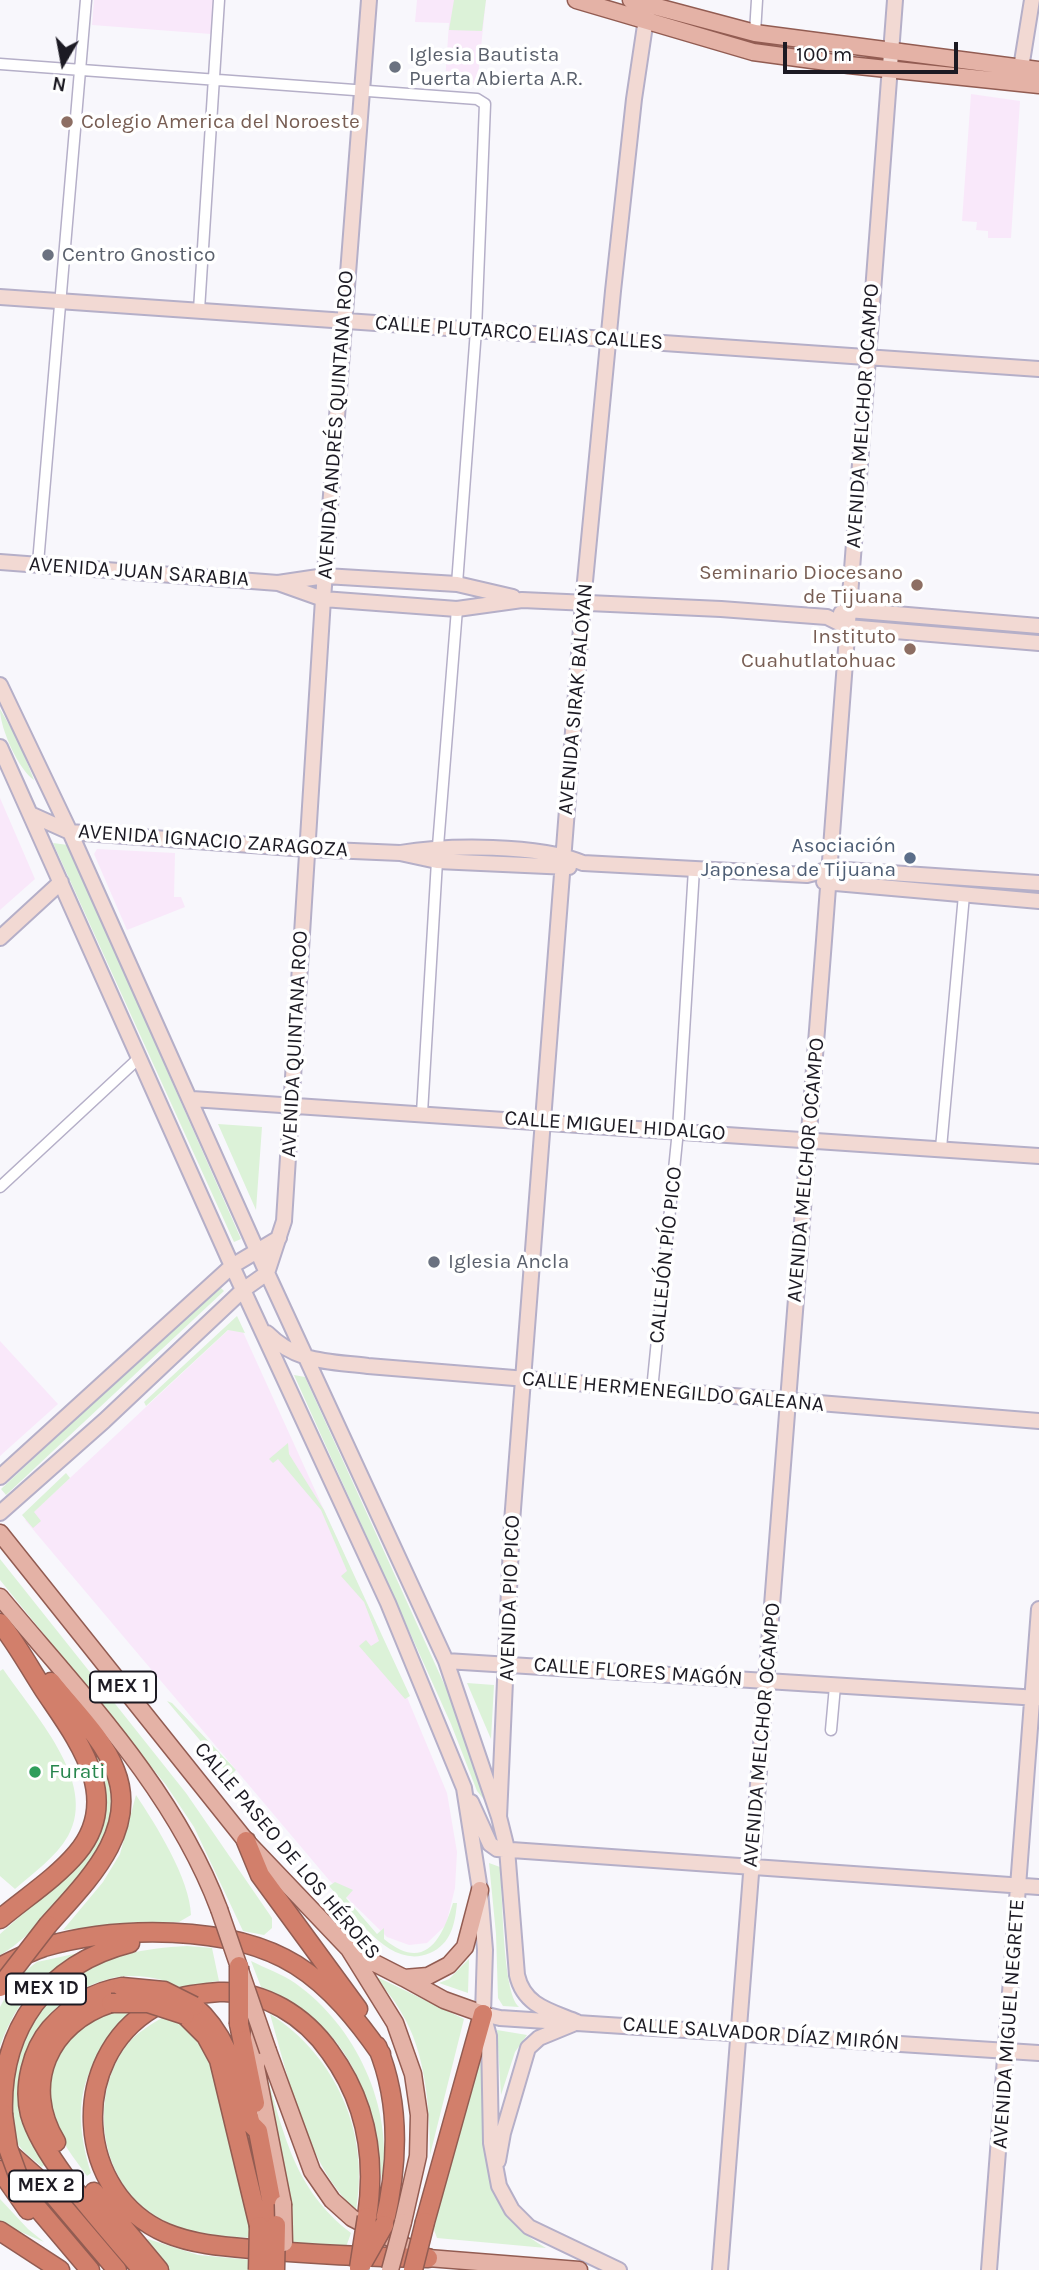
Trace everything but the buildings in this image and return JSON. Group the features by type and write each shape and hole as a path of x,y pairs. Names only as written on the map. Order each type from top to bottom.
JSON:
{"highway":[{"path":"0,1623 25,1655 42,1670 103,1749 115,1770 120,1788 121,1809 110,1848 99,1867 48,1925 0,1987"},
{"path":"0,1919 78,1852 94,1822 97,1806 94,1774 88,1759 33,1675 25,1655"},
{"name":"MEX 1","path":"247,1841 260,1875 367,2021 381,2054"},
{"path":"0,1967 43,1948 78,1940 168,1933"},
{"name":"MEX 1D","path":"90,2270 24,2192 8,2148 3,2114 4,2077 16,2037 34,2003 65,1971 96,1954 168,1933 208,1936 244,1944 297,1965 338,2000 381,2054 396,2132 395,2171 384,2225 358,2269"},
{"name":"MEX 1","path":"239,1966 239,2024 259,2123 258,2131"},
{"name":"MEX 1D","path":"142,2270 58,2165 34,2124 29,2104 33,2061 43,2036 81,2001 122,1987 164,1991 219,2032 251,2124 258,2131 275,2270"},
{"path":"358,2269 367,2217 372,2168 368,2141 352,2087 321,2039 282,2007 265,1999 227,1992 173,1999 144,2015 111,2051 101,2074 94,2105 98,2159 117,2195 146,2222 182,2240 206,2244 341,2256 428,2258"},
{"path":"159,2270 62,2152 50,2133 42,2102 40,2085 46,2062 59,2035 78,2017 111,2003 148,2003 189,2011 206,2036 219,2060 268,2225 258,2270"},
{"path":"413,2270 483,2014"},
{"name":"MEX 2","path":"0,2146 44,2184 117,2270"},
{"path":"0,2170 19,2201 63,2241"},
{"path":"0,2231 41,2255 60,2270"},
{"path":"86,2231 108,2246 129,2270"}],"main road":[{"path":"576,0 648,9 755,33 1039,70"},
{"path":"631,0 753,52 1039,85"},
{"name":"CALLE PASEO DE LOS HÉROES","path":"0,1533 247,1841 349,1949 395,2023 413,2074 419,2132 414,2178 390,2270"},
{"name":"MEX 1","path":"0,1597 136,1760 205,1872 297,2138 323,2189 352,2218 428,2258"},
{"path":"404,1978 428,1976 458,1957 469,1937 480,1891"},
{"path":"349,1949 444,2000 483,2014"},
{"path":"260,2026 256,2067 283,2204 285,2237 281,2270"},
{"path":"428,2258 467,2266 579,2270"}],"street":[{"path":"38,563 86,0"},
{"path":"199,310 219,0"},
{"name":"AVENIDA ANDRÉS QUINTANA ROO","path":"307,849 343,321 369,0"},
{"path":"755,33 757,0"},
{"name":"AVENIDA MELCHOR OCAMPO","path":"720,2270 830,885 848,610 895,0"},
{"path":"1021,68 1032,0"},
{"name":"AVENIDA SIRAK BALOYAN","path":"524,1380 583,602 608,339 648,9"},
{"path":"0,64 477,99 485,104 476,330 457,584"},
{"name":"CALLE PLUTARCO ELIAS CALLES","path":"0,297 1039,369"},
{"name":"AVENIDA JUAN SARABIA","path":"0,562 278,583 325,576 457,584 523,600"},
{"name":"AVENIDA JUAN SARABIA","path":"278,583 323,599 457,609 523,600 827,617 848,610 1039,626"},
{"path":"422,1112 457,609"},
{"name":"AVENIDA JUAN SARABIA","path":"827,617 847,627 1039,643"},
{"path":"0,685 70,832 192,1099 257,1250 446,1661 499,1817 507,1849 517,1975 522,1992 534,2004 577,2022"},
{"path":"0,747 308,1434 388,1603 464,1788 490,1844 507,1849 1039,1887"},
{"name":"AVENIDA IGNACIO ZARAGOZA","path":"30,814 70,832 307,849 807,875 831,869 1039,883"},
{"name":"AVENIDA QUINTANA ROO","path":"267,1272 284,1221 307,849"},
{"name":"CALLEJÓN PÍO PICO","path":"653,1390 678,1130 694,869"},
{"name":"AVENIDA IGNACIO ZARAGOZA","path":"807,875 830,885 1039,901"},
{"path":"0,937 61,881"},
{"path":"942,1148 964,895"},
{"path":"0,1187 140,1057"},
{"name":"CALLE MIGUEL HIDALGO","path":"192,1099 422,1112 1039,1156"},
{"path":"0,1477 232,1266 279,1238"},
{"path":"0,1513 104,1421 243,1290 267,1272"},
{"path":"263,1329 289,1352 307,1359"},
{"name":"CALLE HERMENEGILDO GALEANA","path":"307,1359 524,1380 1039,1421"},
{"name":"AVENIDA PIO PICO","path":"499,1817 508,1664 512,1522 524,1380"},
{"name":"AVENIDA MIGUEL NEGRETE","path":"989,2270 1035,1698 1039,1609"},
{"name":"CALLE FLORES MAGÓN","path":"446,1661 1035,1698"},
{"path":"831,1730 835,1686"},
{"path":"464,1788 480,1891 485,1950 483,2014 489,2036 491,2143 503,2196 522,2221 540,2234 618,2270"},
{"name":"CALLE SALVADOR DÍAZ MIRÓN","path":"483,2014 1039,2053"},
{"path":"497,2176 503,2133 528,2048 539,2039 577,2022"}],"shaded area":[{"path":"94,0 214,0 211,34 92,25"},
{"path":"417,0 486,0 477,85 445,82 449,23 415,22"},
{"path":"971,94 1020,101 1011,238 988,238 988,231 976,230 977,222 962,221"},
{"path":"0,798 35,879 0,910"},
{"path":"97,849 175,853 174,897 181,897 185,907 127,930 94,854"},
{"path":"238,1321 381,1635 447,1793 457,1852 455,1888 446,1925 427,1943 409,1945 387,1937 329,1880 25,1520"},
{"path":"0,1341 58,1404 0,1456"}],"green space":[{"path":"454,0 486,0 482,31 449,30"},
{"path":"0,709 19,742 34,780 22,768 11,748"},
{"path":"53,843 68,845 241,1239 234,1242"},
{"path":"218,1124 262,1127 256,1210"},
{"path":"219,1286 224,1291 6,1495 1,1489"},
{"path":"237,1316 245,1333 228,1330 146,1406 144,1402"},
{"path":"294,1375 305,1377 460,1719 486,1802 477,1791 451,1724"},
{"path":"288,1443 289,1454 324,1510 410,1696 405,1699 359,1646 366,1640 371,1646 379,1641 364,1602 341,1576 347,1571 321,1510 278,1459 273,1463 269,1459"},
{"path":"66,1473 70,1478 34,1512 41,1521 33,1528 22,1515"},
{"path":"0,1559 186,1793 272,1918 272,1928 264,1935 243,1931 194,1827 166,1785 0,1580"},
{"name":"Furati","path":"3,1669 58,1748 69,1771 75,1793 75,1815 63,1844 15,1889 0,1876 0,1671"},
{"path":"467,1683 494,1685 491,1739"},
{"path":"167,1701 172,1703 236,1770 230,1776"},
{"path":"72,1719 102,1757 111,1777 115,1796 113,1815 99,1849 75,1881 34,1928 0,1955 0,1934 84,1860 102,1823 103,1773"},
{"path":"136,1795 178,1869 185,1885 191,1915 179,1922 138,1922 63,1930 103,1882 120,1854"},
{"path":"489,1863 500,1867 506,1963 513,1998 519,2007 503,2006 498,1998 496,1934"},
{"path":"335,1882 353,1890 346,1898 377,1934 384,1928 384,1939 398,1949 411,1953 430,1947 443,1929 453,1903 457,1903 451,1932 443,1944 430,1953 415,1956 400,1954 387,1947 361,1924 329,1886"},
{"path":"187,1946 212,1948 219,1981 183,1987 142,1977 122,1976 109,1979 80,1990 57,2007 40,2029 28,2054 23,2081 24,2109 31,2137 45,2164 42,2167 24,2152 16,2141 11,2100 20,2054 39,2012 66,1981 94,1965 139,1951"},
{"path":"83,1952 54,1970 32,1990 14,2015 0,2046 0,2007 16,1978 37,1962"},
{"path":"469,1959 468,1993 439,1983 449,1979"},
{"path":"251,1961 295,1983 317,2001 352,2045 366,2070 376,2097 384,2153 382,2181 372,2118 351,2064 336,2041 316,2020 291,2002 261,1987"},
{"path":"375,1976 464,2019 430,2155 425,2081 416,2045 398,2007"},
{"path":"136,2007 104,2046 86,2082 81,2123 91,2173 87,2176 72,2156 54,2120 50,2087 52,2071 65,2042 88,2019 115,2008"},
{"path":"270,2014 293,2031 313,2052 330,2074 343,2099 358,2153 356,2210 324,2170 312,2145 292,2092"},
{"path":"165,2016 184,2026 197,2040 215,2074 254,2238 198,2232 159,2218 131,2194 118,2175 109,2154 104,2109 115,2064 135,2036"},
{"path":"497,2030 527,2035 515,2052 501,2095"},
{"path":"483,2035 483,2125 485,2154 491,2181 503,2207 520,2229 546,2248 437,2238 433,2227"},
{"path":"265,2070 294,2160 316,2198 351,2233 346,2247 293,2243 290,2206"},
{"path":"0,2199 28,2229 44,2242 0,2223"},
{"path":"148,2239 198,2255 252,2260 251,2270 168,2270 145,2242"}],"place":[{"name":"Iglesia Bautista Puerta Abierta A.R.","path":"395,67"},
{"name":"Colegio America del Noroeste","path":"67,122"},
{"name":"Centro Gnostico","path":"48,255"},
{"name":"Seminario Diocesano de Tijuana","path":"917,585"},
{"name":"Instituto Cuahutlatohuac","path":"910,649"},
{"name":"Asociación Japonesa de Tijuana","path":"910,858"},
{"name":"Iglesia Ancla","path":"434,1262"},
{"name":"Furati","path":"35,1772"}]}
